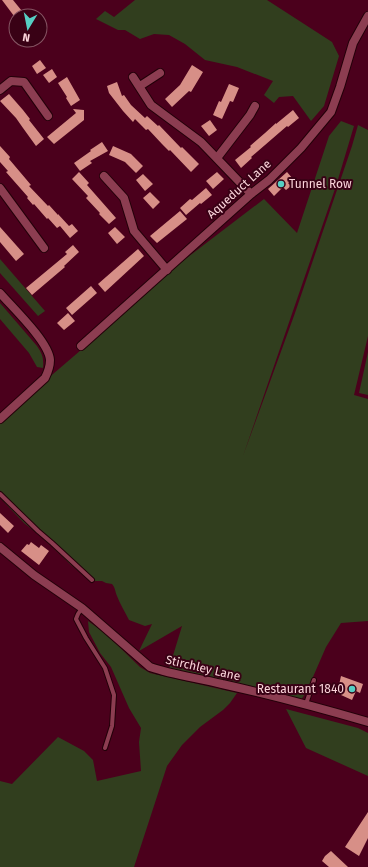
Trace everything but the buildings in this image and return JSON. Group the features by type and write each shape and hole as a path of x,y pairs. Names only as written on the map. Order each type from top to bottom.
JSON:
{"street":[{"name":"Aqueduct Lane","path":"80,346 251,194 269,180 301,148 331,112 353,44 368,16"},
{"path":"140,86 160,72"},
{"path":"133,77 151,105 201,142 251,194"},
{"path":"0,90 11,81 24,82 48,116"},
{"path":"217,158 256,106"},
{"path":"104,176 124,198 134,231 167,270"},
{"path":"0,188 44,248"},
{"path":"0,293 38,335 48,351 50,360 49,371 45,378 0,419"},
{"name":"Stirchley Lane","path":"0,547 34,575 82,608 150,667 306,704 368,722"}],"lane":[{"path":"0,494 92,580"},
{"path":"82,608 76,619 105,668 114,695 112,726 105,748"},
{"path":"306,704 314,680"}],"green space":[{"path":"135,0 267,0 332,42 339,56 324,106 311,121 293,96 279,97 274,103 264,95 273,81 237,67 205,60 185,44 169,35 154,34 140,39 125,30 118,30 96,19 105,11 114,17"},
{"path":"341,121 354,126 336,186 243,456 295,313 358,125 368,130 368,336 354,395 368,399 368,621 341,623 326,647 306,693 300,701 168,672 182,626 139,651 152,624 145,626 129,620 112,584 102,581 92,581 86,577 24,523 0,498 0,424 18,404 167,273 264,199 297,233 329,136"},
{"path":"0,259 45,311 38,316 0,273"},
{"path":"0,303 39,349 43,358 43,368 37,367 29,353 0,319"},
{"path":"368,352 368,395 359,393"},
{"path":"88,621 105,633 140,667 150,673 237,693 223,710 200,727 182,745 167,766 134,867 0,867 0,781 12,784 58,737 84,751 93,760 97,781 141,771 139,742 141,728 129,708 111,667 100,653 89,632"},
{"path":"286,709 358,728 368,733 368,776 306,748"}],"place":[{"name":"Tunnel Row","path":"281,184"},
{"name":"Restaurant 1840","path":"352,689"}]}
